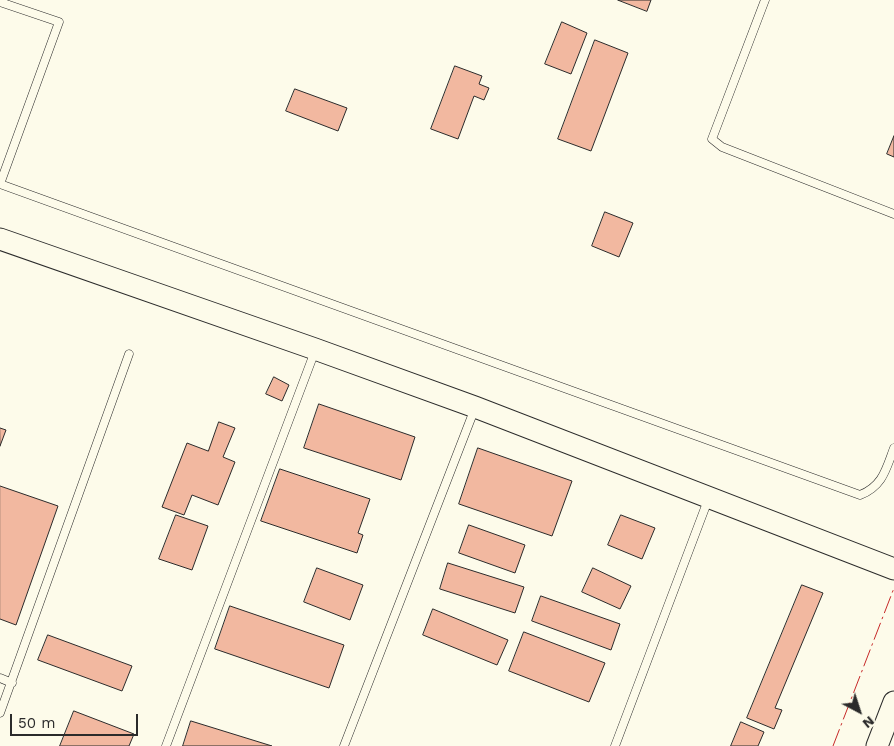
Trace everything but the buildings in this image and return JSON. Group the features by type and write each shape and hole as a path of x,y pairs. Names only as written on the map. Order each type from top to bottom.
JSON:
{"main road":[{"path":"0,239 475,407 894,569"},
{"path":"877,746 894,702"}],"lane":[{"path":"765,0 712,138 722,147 894,214"},
{"path":"0,2 59,22 0,184 860,495 872,491 882,479 894,448"},
{"path":"166,746 315,349"},
{"path":"0,713 129,354"},
{"path":"344,746 475,407"},
{"path":"616,746 710,497"},
{"path":"0,678 12,683"}],"power":[{"path":"833,746 894,588"}]}
